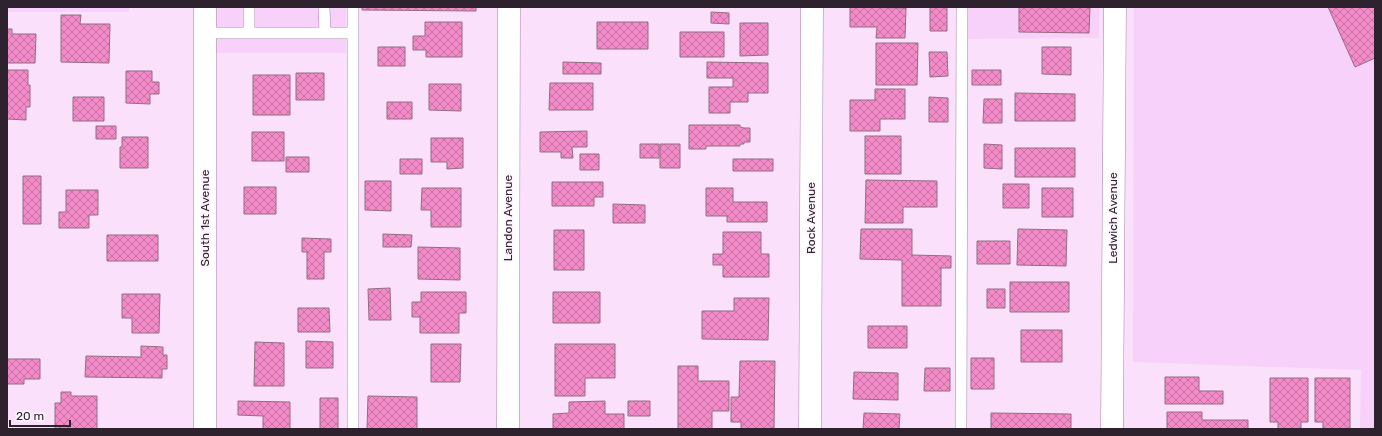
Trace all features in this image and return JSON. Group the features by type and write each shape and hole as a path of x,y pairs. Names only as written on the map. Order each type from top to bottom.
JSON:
{"street":[{"name":"South 1st Avenue","path":"205,7 205,429"},
{"name":"Landon Avenue","path":"508,429 509,7"},
{"name":"Rock Avenue","path":"810,429 812,7"},
{"name":"Ledwich Avenue","path":"1112,429 1115,7"}],"lane":[{"path":"249,7 249,33"},
{"path":"324,7 325,33"},
{"path":"353,7 353,429"},
{"path":"961,429 962,7"},
{"path":"205,33 353,33"}],"shaded area":[{"path":"7,7 129,7 129,12 7,12"},
{"path":"200,7 346,7 346,53 200,53"},
{"path":"966,7 1099,7 1099,38 965,39"},
{"path":"1134,7 1375,7 1375,429 1360,429 1361,370 1133,362"}],"building":[{"path":"362,7 476,7 476,11 362,10"},
{"path":"850,7 906,8 905,38 876,38 877,27 850,27"},
{"path":"930,7 947,7 947,31 930,31"},
{"path":"1019,7 1090,7 1089,33 1019,32"},
{"path":"1328,7 1375,7 1375,58 1355,67"},
{"path":"711,12 729,13 729,24 711,23"},
{"path":"61,15 81,15 80,24 110,24 109,63 61,62"},
{"path":"425,22 462,22 462,57 426,57 426,50 413,50 413,36 425,36"},
{"path":"597,22 648,22 648,49 597,49"},
{"path":"740,23 768,23 768,55 740,56"},
{"path":"7,29 12,29 12,34 36,34 35,63 7,63"},
{"path":"680,32 724,32 724,57 680,57"},
{"path":"876,43 918,43 917,85 876,85"},
{"path":"378,47 405,47 405,66 378,66"},
{"path":"1042,47 1071,47 1071,75 1042,74"},
{"path":"929,52 947,52 948,76 930,77"},
{"path":"563,62 601,63 601,74 563,74"},
{"path":"707,62 768,63 768,93 748,93 748,102 730,102 730,113 709,113 709,87 733,87 733,78 707,78"},
{"path":"7,70 28,70 30,107 26,107 26,120 7,119"},
{"path":"972,70 1001,70 1001,85 972,85"},
{"path":"126,71 152,71 152,82 159,82 159,94 150,94 150,104 126,103"},
{"path":"296,73 324,73 324,100 296,100"},
{"path":"253,75 290,75 290,115 253,115"},
{"path":"550,83 593,83 593,110 549,110"},
{"path":"429,84 461,84 461,111 429,110"},
{"path":"875,89 905,89 905,119 880,119 880,131 850,131 850,100 875,100"},
{"path":"1015,93 1075,94 1075,121 1015,121"},
{"path":"73,97 104,97 104,121 73,121"},
{"path":"929,97 948,98 948,122 929,122"},
{"path":"984,99 1002,99 1002,123 983,123"},
{"path":"387,102 412,102 412,119 387,119"},
{"path":"689,125 740,125 740,127 750,128 750,142 744,142 744,144 740,144 740,146 706,146 706,149 689,149"},
{"path":"96,126 116,126 116,139 96,139"},
{"path":"587,131 587,147 572,147 573,158 561,158 561,152 540,152 540,132"},
{"path":"252,132 284,132 284,161 252,161"},
{"path":"865,136 901,136 901,174 865,174"},
{"path":"122,137 148,137 148,168 120,168 120,147 122,147"},
{"path":"431,138 463,138 463,168 447,169 447,162 431,162"},
{"path":"640,144 659,144 659,158 640,158"},
{"path":"660,144 680,144 680,168 660,168"},
{"path":"984,144 1002,145 1002,169 984,168"},
{"path":"1015,148 1075,148 1075,177 1015,177"},
{"path":"580,154 599,154 599,170 580,170"},
{"path":"286,157 309,157 309,172 286,172"},
{"path":"400,159 422,159 422,174 400,174"},
{"path":"733,159 773,159 773,171 733,171"},
{"path":"23,176 41,176 41,224 23,224"},
{"path":"866,180 937,181 937,207 903,207 903,223 865,223"},
{"path":"365,181 391,181 391,211 365,210"},
{"path":"552,182 603,182 603,197 594,197 594,206 552,206"},
{"path":"1003,184 1029,184 1029,208 1003,208"},
{"path":"244,187 276,187 276,214 244,214"},
{"path":"422,188 461,188 461,227 431,227 431,210 421,210"},
{"path":"706,188 733,188 733,202 767,202 767,222 727,222 727,216 706,216"},
{"path":"1042,188 1073,188 1073,217 1042,217"},
{"path":"66,190 98,190 98,215 89,215 89,228 59,228 59,212 66,212"},
{"path":"613,204 645,205 645,223 613,223"},
{"path":"861,229 912,229 912,255 951,256 951,268 941,268 941,306 902,306 902,260 860,259"},
{"path":"1018,229 1067,230 1066,266 1017,265"},
{"path":"554,230 584,230 584,270 554,270"},
{"path":"723,232 761,232 761,254 769,254 769,277 723,277 723,265 713,265 713,254 723,254"},
{"path":"383,234 412,235 411,247 383,247"},
{"path":"107,235 158,235 158,261 107,261"},
{"path":"302,238 331,239 331,252 324,252 324,279 307,279 307,252 302,252"},
{"path":"977,241 1010,241 1010,264 977,264"},
{"path":"418,247 460,248 460,280 418,279"},
{"path":"1010,282 1069,282 1069,312 1010,312"},
{"path":"390,288 391,320 369,320 368,289"},
{"path":"987,289 1005,289 1005,308 987,308"},
{"path":"421,292 466,292 466,313 459,313 459,333 420,333 420,317 412,317 412,302 421,302"},
{"path":"553,292 600,292 600,323 553,323"},
{"path":"122,294 160,294 159,333 132,333 132,318 122,318"},
{"path":"734,298 769,298 768,340 702,339 702,311 734,311"},
{"path":"298,308 329,308 330,332 298,332"},
{"path":"868,326 907,326 907,348 868,348"},
{"path":"1021,330 1062,330 1062,362 1021,362"},
{"path":"306,341 333,342 333,368 306,368"},
{"path":"255,342 284,343 284,386 254,386"},
{"path":"431,344 461,344 460,382 431,382"},
{"path":"555,344 615,344 615,378 585,378 585,396 555,396"},
{"path":"141,346 163,347 163,355 167,355 167,369 162,369 162,378 85,377 86,356 141,357"},
{"path":"971,358 994,358 994,389 971,389"},
{"path":"7,359 40,359 40,379 24,379 24,384 7,384"},
{"path":"740,361 775,361 774,429 741,429 741,422 731,422 731,397 739,397"},
{"path":"678,366 698,366 698,381 729,381 729,411 712,411 712,429 678,429"},
{"path":"925,368 950,368 950,391 924,391"},
{"path":"854,372 898,373 898,400 853,399"},
{"path":"1165,377 1199,377 1199,391 1223,391 1223,404 1165,404"},
{"path":"1270,378 1308,378 1308,422 1301,422 1301,429 1278,429 1278,422 1270,422"},
{"path":"1315,378 1350,378 1350,429 1323,429 1323,422 1315,422"},
{"path":"61,392 71,392 71,396 97,396 97,429 55,429 55,403 61,403"},
{"path":"368,396 417,397 417,429 367,429"},
{"path":"320,398 338,398 338,429 320,429"},
{"path":"238,401 290,402 290,429 263,429 263,416 238,415"},
{"path":"605,401 605,414 624,414 624,429 553,429 553,414 569,413 569,402"},
{"path":"628,401 650,401 650,416 628,416"},
{"path":"1167,412 1202,412 1202,420 1248,420 1248,429 1167,429"},
{"path":"864,413 900,414 899,429 863,429"},
{"path":"991,413 1071,414 1071,429 991,429"}]}
